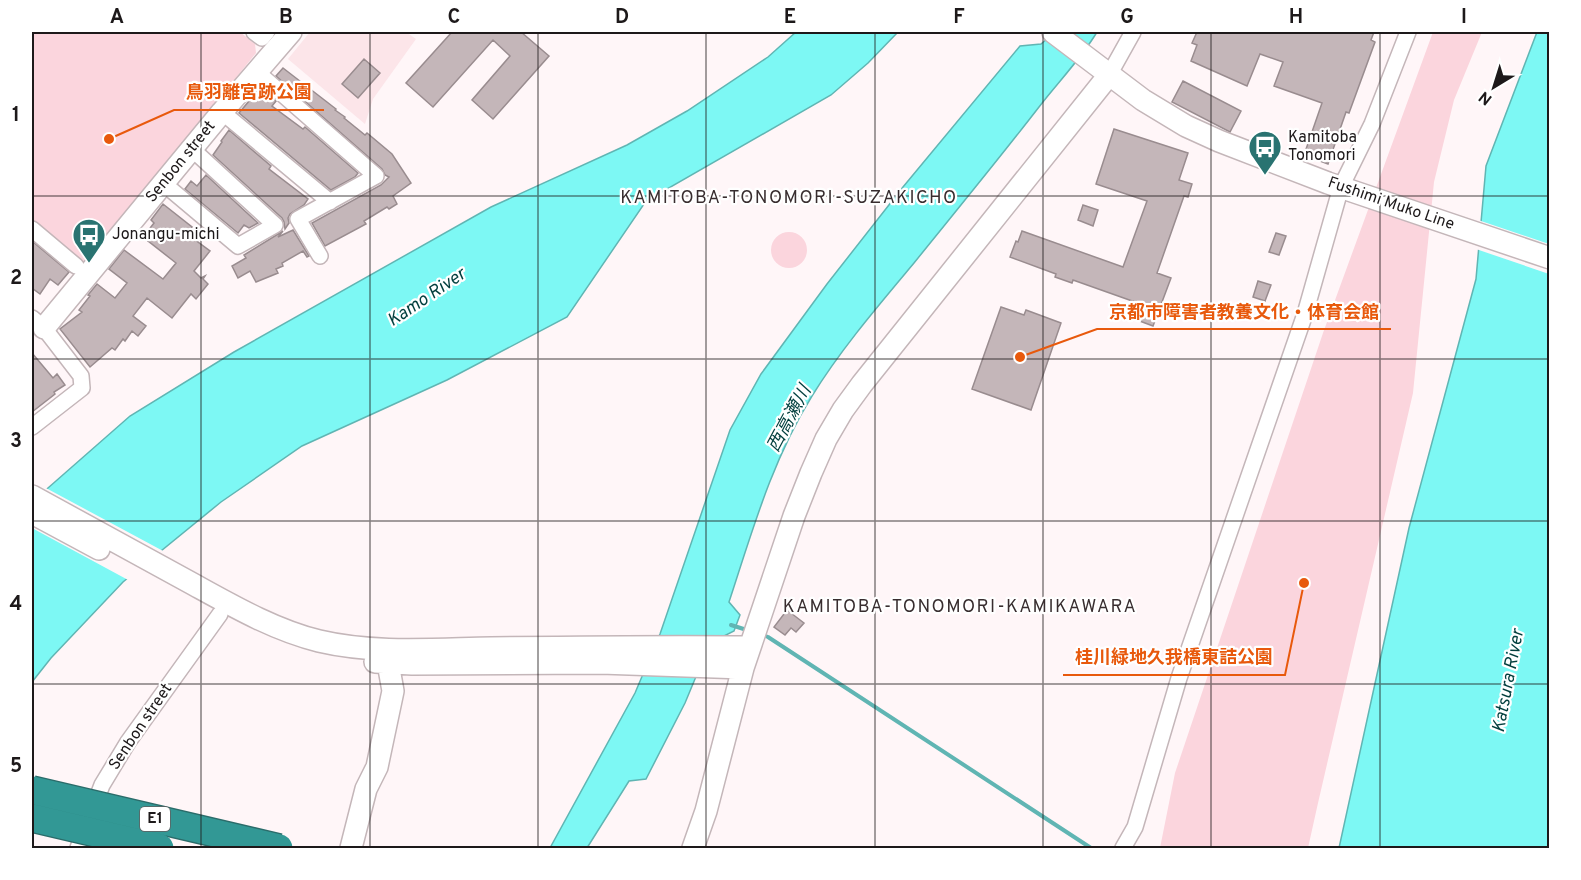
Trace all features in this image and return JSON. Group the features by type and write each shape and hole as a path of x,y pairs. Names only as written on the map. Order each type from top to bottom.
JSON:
{"highway":[{"name":"E1","path":"32,790 279,849"},
{"name":"E1","path":"32,818 160,849"}],"street":[{"path":"254,32 262,38 267,32"},
{"name":"Senbon street","path":"32,427 82,388 81,376 35,322 163,183 291,32"},
{"name":"Fushimi Muko Line","path":"1053,32 1143,100 1186,126 1219,141 1344,188 1550,258"},
{"path":"693,849 706,811 743,668 811,473 826,439 862,384 1133,32"},
{"path":"1123,849 1135,827 1179,678 1305,314 1344,188 1408,32"},
{"path":"257,72 376,176 298,219 320,256"},
{"path":"222,112 330,202"},
{"path":"163,183 238,246 275,225 192,149"},
{"path":"32,229 76,266"},
{"path":"32,496 205,598 220,614 271,639 301,651 332,658 389,656"},
{"path":"32,513 205,598 299,635 389,656 412,664 750,648"},
{"name":"Senbon street","path":"78,849 102,785 128,742 220,614"},
{"path":"601,655 743,668"},
{"path":"351,849 366,789 365,766 389,656"}],"shaded area":[{"path":"32,32 240,32 255,44 256,53 83,267 32,225"},
{"path":"310,32 406,32 416,39 373,99 365,124 288,59"},
{"path":"1433,32 1482,32 1454,100 1434,182 1413,393 1308,848 1160,848 1175,773 1323,333"},
{"path":"789,232 802,237 807,250 802,263 789,268 776,263 771,250 776,237"}],"water":[{"name":"Kamo River","path":"796,32 898,32 868,63 831,95 646,201 567,317 447,380 302,446 221,502 123,582 51,658 32,682 32,502 130,416 234,352 491,207 627,145 687,111 768,57"},
{"name":"西高瀬川","path":"1055,32 1097,32 1077,61 860,328 812,396 785,445 746,549 729,602 740,615 734,631 710,643 685,703 646,779 629,781 587,848 550,848 635,693 660,634 730,430 761,374 827,284 903,187 1020,46 1041,44"},
{"name":"Katsura River","path":"1537,32 1549,32 1549,848 1339,848 1409,528 1476,279 1486,166"}],"pier":[{"path":"1478,220 1549,244 1549,274 1476,249"},
{"path":"44,487 165,552 130,581 32,528 32,498"}],"building":[{"path":"452,32 521,32 549,56 493,119 472,100 510,56 493,40 433,107 406,83"},
{"path":"1197,32 1374,32 1371,40 1375,42 1349,113 1346,112 1328,164 1304,155 1322,103 1274,86 1283,62 1260,54 1247,86 1191,61 1197,45 1192,43"},
{"path":"364,59 380,73 358,98 342,84"},
{"path":"283,68 365,135 367,133 392,154 411,183 393,196 397,204 389,209 387,207 364,221 366,224 325,246 312,223 381,185 389,177 276,76"},
{"path":"1183,81 1241,111 1230,132 1172,102"},
{"path":"260,88 276,101 272,106 303,129 305,127 358,173 355,177 331,190 239,113"},
{"path":"1114,129 1188,153 1179,180 1192,184 1188,197 1184,196 1157,273 1171,278 1153,326 1129,317 1135,302 1073,280 1072,283 1055,277 1056,274 1010,257 1022,231 1123,267 1147,201 1096,184"},
{"path":"229,130 271,166 269,169 308,199 304,205 290,214 289,223 285,229 282,218 213,155"},
{"path":"206,175 258,223 249,228 244,225 238,233 185,189 191,181 197,186"},
{"path":"163,204 192,227 190,230 197,235 194,239 210,251 194,271 201,278 205,276 203,279 208,284 196,299 191,294 172,318 147,298 133,316 146,326 138,336 132,331 115,350 112,348 90,367 60,329 82,312 79,310 97,284 115,298 127,283 109,269 124,250 163,279 176,263 143,237 154,223 151,220"},
{"path":"1083,205 1098,210 1093,226 1078,220"},
{"path":"293,230 309,256 307,257 303,251 282,263 283,266 276,269 278,273 256,282 250,271 238,278 232,266 246,258 244,255 283,231 278,237"},
{"path":"1276,233 1286,236 1279,255 1269,252"},
{"path":"32,241 69,272 58,285 50,279 40,294 32,288"},
{"path":"1258,281 1271,285 1265,301 1253,297"},
{"path":"1001,307 1024,315 1026,310 1061,323 1031,410 972,389"},
{"path":"32,353 53,378 57,374 65,385 32,412"},
{"path":"787,610 804,623 796,632 791,628 785,635 774,627"}],"waterway":[{"path":"731,625 750,631"},
{"path":"763,635 1091,848"}],"place":[{"name":"鳥羽離宮跡公園","path":"109,139"},
{"name":"Kamitoba Tonomori","path":"1265,176"},
{"name":"Jonangu-michi","path":"89,264"},
{"name":"京都市障害者教養文化・体育会館","path":"1020,357"},
{"name":"桂川緑地久我橋東詰公園","path":"1304,583"}],"district":[{"name":"KAMITOBA-TONOMORI-SUZAKICHO","path":"789,198"},
{"name":"KAMITOBA-TONOMORI-KAMIKAWARA","path":"960,607"}]}
